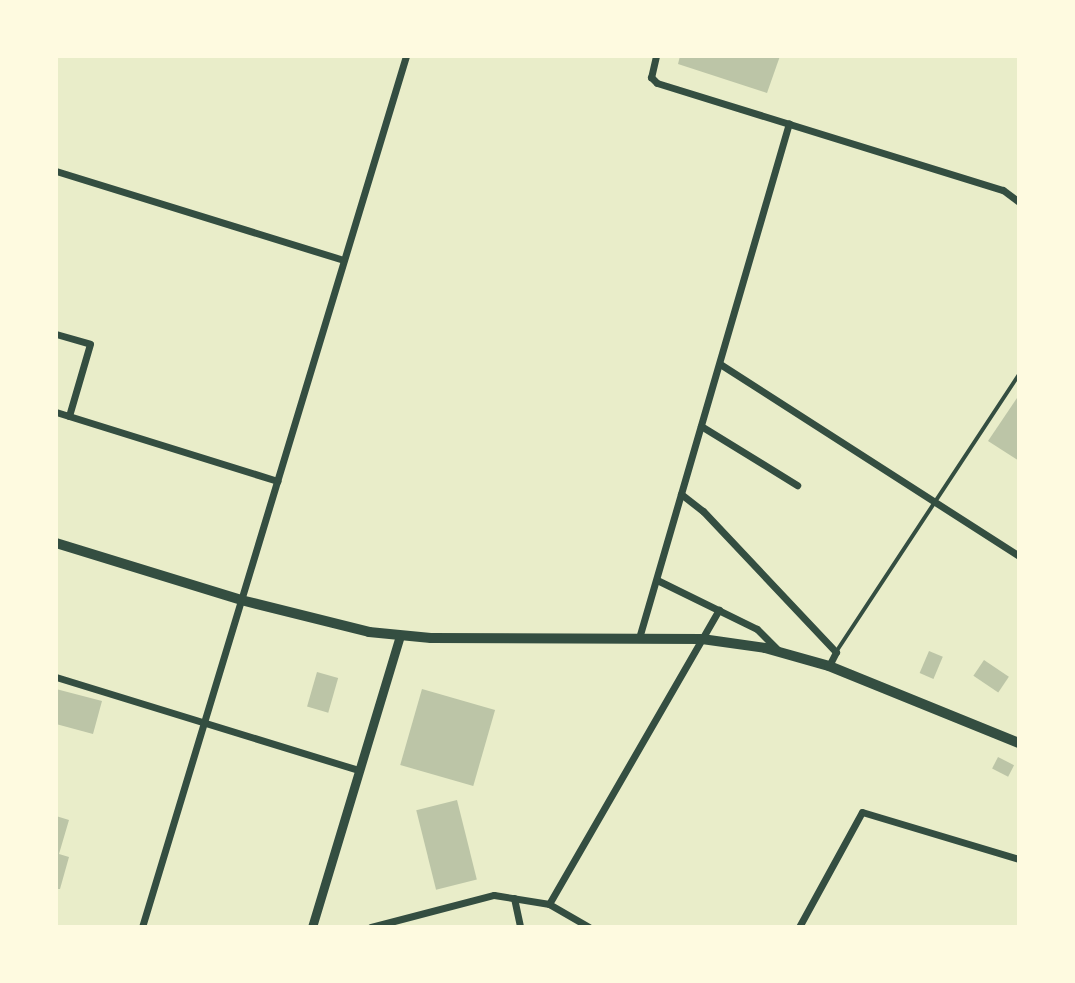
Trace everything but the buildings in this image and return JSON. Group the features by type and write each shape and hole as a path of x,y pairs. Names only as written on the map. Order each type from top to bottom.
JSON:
{"main road":[{"path":"56,543 241,600 332,624 400,636 702,639 779,651 829,666 1019,743"}],"street":[{"path":"142,927 406,56"},
{"path":"656,56 651,77 657,83 1003,190 1019,202"},
{"path":"639,638 789,123"},
{"path":"56,171 344,260"},
{"path":"56,334 90,344 69,416"},
{"path":"720,364 1019,556"},
{"path":"56,412 278,481"},
{"path":"701,426 797,485"},
{"path":"681,494 703,511 836,652 829,666"},
{"path":"657,580 757,629 779,651"},
{"path":"549,904 702,639 708,634 719,610"},
{"path":"312,927 400,636"},
{"path":"56,677 359,770"},
{"path":"799,927 862,812 1019,859"},
{"path":"371,927 494,895 549,904 589,927"},
{"path":"514,898 520,927"}],"lane":[{"path":"836,652 1019,374"}]}
